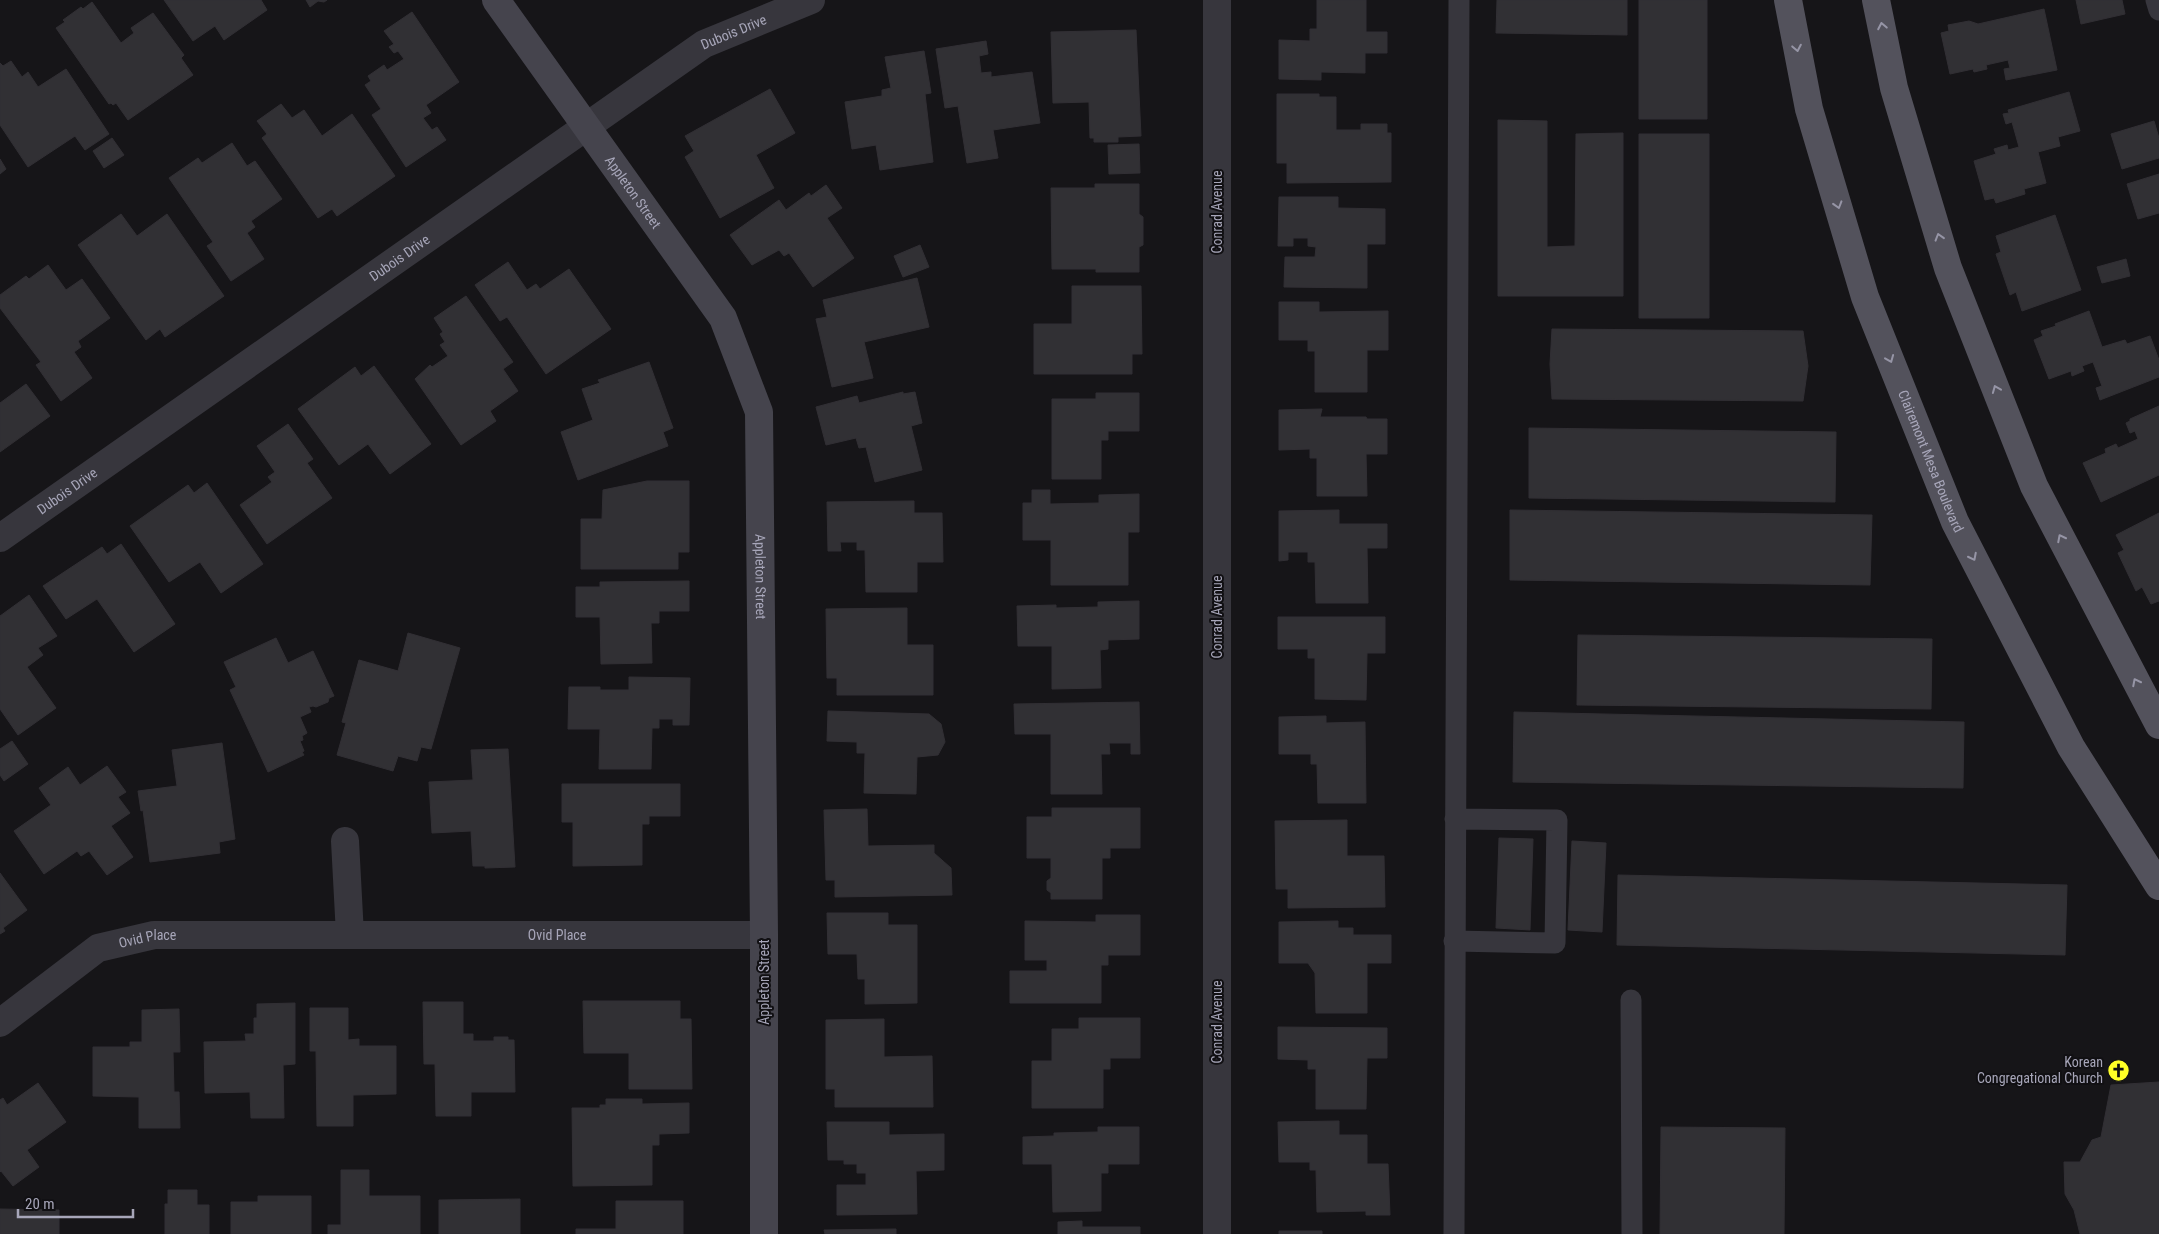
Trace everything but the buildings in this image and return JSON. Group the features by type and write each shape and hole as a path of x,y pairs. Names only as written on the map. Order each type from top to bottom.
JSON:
{"main road":[{"name":"Clairemont Mesa Boulevard","path":"1788,0 1810,109 1865,297 1955,522 2071,747 2159,886"},
{"path":"1876,0 1894,88 1952,277 2034,486 2159,725"}],"street":[{"name":"Appleton Street","path":"496,0 723,318 759,412 764,935 764,1234"},
{"name":"Dubois Drive","path":"0,538 704,44 812,0"},
{"name":"Conrad Avenue","path":"1217,0 1217,1234"},
{"path":"345,842 350,935"},
{"name":"Ovid Place","path":"0,1023 98,948 154,935 764,935"}],"lane":[{"path":"1454,1234 1459,0"},
{"path":"2156,0 2159,10"},
{"path":"1454,941 1555,943 1557,820 1455,820"},
{"path":"1631,1000 1632,1234"}],"place":[{"name":"Korean Congregational Church","path":"2119,1070"}]}
